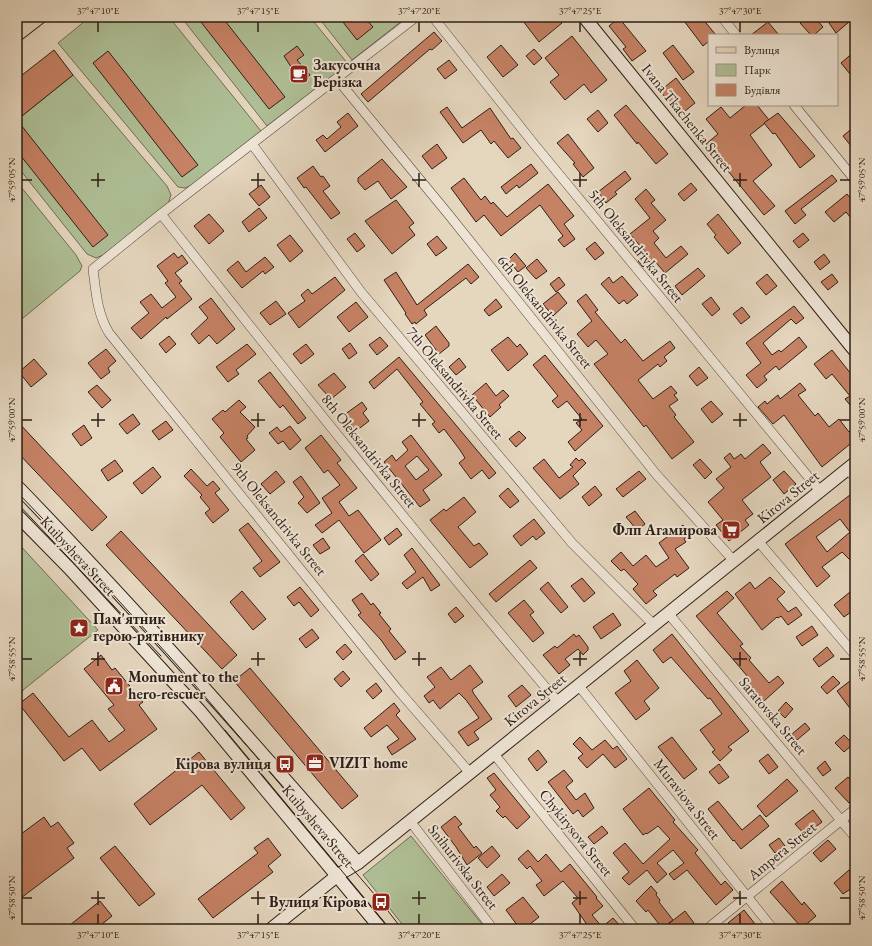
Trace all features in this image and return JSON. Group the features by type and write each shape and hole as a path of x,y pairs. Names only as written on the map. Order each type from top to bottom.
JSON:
{"main road":[{"path":"17,34 39,17"},
{"name":"Ivana Tkachenka Street","path":"584,17 855,351"},
{"name":"Kirova Street","path":"271,929 338,875 358,863 820,491 853,470"},
{"name":"Kuibysheva Street","path":"17,486 84,556 222,706 358,863"},
{"name":"Kuibysheva Street","path":"17,515 200,711 338,875 381,929"}],"street":[{"path":"161,214 416,17"},
{"name":"5th Oleksandrivka Street","path":"433,17 534,144 820,491"},
{"path":"722,17 735,34"},
{"name":"6th Oleksandrivka Street","path":"337,79 449,215 656,474 734,560"},
{"path":"795,106 855,180"},
{"name":"7th Oleksandrivka Street","path":"252,144 366,298 572,544 654,625"},
{"name":"9th Oleksandrivka Street","path":"161,214 94,269 97,303 101,320 109,333 399,691 470,773"},
{"name":"8th Oleksandrivka Street","path":"161,214 276,359 483,613 558,702"},
{"path":"758,540 855,655"},
{"name":"Saratovska Street","path":"668,613 855,837"},
{"name":"Muraviova Street","path":"579,686 773,929"},
{"name":"Chykirysova Street","path":"494,754 635,929"},
{"name":"Ampera Street","path":"707,929 855,809"},
{"name":"Snihurivska Street","path":"410,821 493,929"}],"green space":[{"path":"90,17 169,17 261,131 192,185 185,188 178,187 58,43"},
{"path":"181,17 310,17 348,64 267,126"},
{"path":"318,17 407,17 352,60"},
{"path":"73,75 167,186 171,195 168,204 103,255 96,258 87,254 17,166 17,120"},
{"path":"17,182 76,255 82,266 80,271 17,323"},
{"path":"17,542 98,630 23,690 17,707"},
{"path":"411,836 486,929 406,929 363,875"}],"building":[{"path":"197,17 222,17 285,97 269,109"},
{"path":"339,17 364,17 373,27 357,40"},
{"path":"528,17 557,17 562,23 539,42 523,21"},
{"path":"681,17 701,17 715,34 708,34 708,42 703,46"},
{"path":"807,17 815,22 817,20 823,27 815,34 810,34 800,23"},
{"path":"836,17 845,17 849,22 836,33 829,23"},
{"path":"619,18 646,51 632,61 623,49 626,47 609,26"},
{"path":"768,22 778,34 752,34"},
{"path":"434,32 442,41 432,50 430,49 368,102 361,94"},
{"path":"572,36 607,80 591,93 584,84 565,100 550,82 559,75 545,58"},
{"path":"501,45 518,65 503,77 487,57"},
{"path":"673,45 694,72 683,80 663,53"},
{"path":"297,46 304,55 297,60 310,75 301,82 284,56"},
{"path":"534,49 542,58 534,65 526,56"},
{"path":"54,50 73,75 17,120 17,79"},
{"path":"108,51 198,165 182,177 93,63"},
{"path":"855,51 855,70 850,74 841,63"},
{"path":"449,60 457,70 445,79 437,69"},
{"path":"676,78 695,103 680,115 660,91"},
{"path":"626,105 668,154 656,164 638,142 637,144 614,115"},
{"path":"745,106 758,106 769,120 750,135 772,165 753,181 775,206 764,215 706,144 718,134 706,119 721,107 730,118"},
{"path":"447,107 462,128 490,108 511,139 513,138 521,148 508,158 494,141 491,144 481,130 463,143 440,112"},
{"path":"598,110 608,123 598,132 587,119"},
{"path":"348,113 358,126 325,152 316,140 323,135 327,139 341,127 337,122"},
{"path":"778,113 815,156 800,168 775,133 773,134 764,123"},
{"path":"17,120 108,235 93,247 17,151"},
{"path":"855,126 855,151 843,136"},
{"path":"568,134 594,168 583,177 573,164 575,163 557,143"},
{"path":"437,144 447,158 432,169 422,156"},
{"path":"382,159 407,187 391,199 378,181 365,190 358,182 358,178"},
{"path":"531,164 538,173 519,188 517,185 506,194 501,187"},
{"path":"313,166 330,186 323,191 340,213 331,219 297,178"},
{"path":"625,171 631,179 615,192 617,194 606,203 598,192"},
{"path":"832,175 837,181 801,209 806,215 795,224 785,211"},
{"path":"464,178 481,200 485,196 491,204 493,202 507,217 548,184 574,216 564,224 575,239 564,247 558,240 563,236 540,205 501,236 484,215 476,222 451,188"},
{"path":"691,183 697,190 684,201 678,194"},
{"path":"261,185 270,197 259,206 249,194"},
{"path":"646,189 655,200 651,203 666,220 653,231 659,238 654,243 666,258 681,246 688,254 665,273 653,259 643,267 638,261 647,254 630,234 650,218 635,199"},
{"path":"847,194 855,204 855,223 846,212 834,222 825,212"},
{"path":"396,200 414,223 409,227 415,235 392,254 365,221"},
{"path":"259,208 267,218 249,232 242,222"},
{"path":"209,214 224,231 209,244 194,226"},
{"path":"718,214 741,243 728,254 714,237 716,235 707,224"},
{"path":"355,233 365,246 357,252 347,239"},
{"path":"803,233 809,240 799,248 793,241"},
{"path":"290,235 303,251 290,262 277,245"},
{"path":"437,236 447,248 436,256 427,244"},
{"path":"595,242 604,253 595,260 586,249"},
{"path":"174,253 178,258 182,255 188,263 175,273 182,281 179,283 192,299 167,319 166,317 141,339 131,328 149,313 140,302 151,294 162,308 176,297 165,283 168,281 157,266"},
{"path":"515,253 526,266 518,272 508,260"},
{"path":"824,254 830,262 820,270 814,262"},
{"path":"265,257 274,267 265,274 263,271 242,288 227,270 238,261 246,272"},
{"path":"537,259 547,271 536,279 526,268"},
{"path":"468,264 479,277 471,284 466,278 424,310 427,315 416,324 415,322 412,324 384,280 396,272 417,305"},
{"path":"698,268 705,276 682,295 675,286"},
{"path":"767,274 777,286 766,295 756,283"},
{"path":"832,274 838,282 828,290 821,282"},
{"path":"622,276 638,295 627,304 624,300 619,304 601,284 609,277 613,283"},
{"path":"335,277 345,290 299,328 288,313 305,301 301,295 308,289 312,294"},
{"path":"559,277 565,285 556,292 550,284"},
{"path":"558,292 567,303 553,316 543,304"},
{"path":"586,294 598,310 595,312 621,343 625,339 643,361 670,341 675,348 664,357 667,361 660,367 658,364 638,380 653,399 671,386 677,393 674,395 678,400 669,406 676,415 674,417 694,442 672,459 646,425 644,427 594,364 608,354 596,340 588,347 577,334 592,321 577,301"},
{"path":"711,297 720,309 712,316 702,304"},
{"path":"211,298 235,329 217,344 209,335 199,344 191,334 208,318 199,307"},
{"path":"496,299 502,307 489,316 484,310"},
{"path":"276,301 286,314 270,325 260,313"},
{"path":"356,302 368,317 349,332 337,317"},
{"path":"794,306 804,318 796,324 791,319 763,343 772,355 779,350 781,352 799,337 807,347 779,370 776,366 764,376 767,380 757,388 746,375 761,363 746,343"},
{"path":"742,307 750,317 741,324 733,314"},
{"path":"436,326 449,343 449,346 439,354 425,335"},
{"path":"169,336 176,344 166,353 159,344"},
{"path":"380,337 388,346 377,355 369,345"},
{"path":"508,337 517,347 520,344 528,354 508,371 491,350"},
{"path":"350,343 357,353 349,359 342,349"},
{"path":"247,344 256,354 236,370 239,374 228,382 216,367"},
{"path":"306,344 314,354 301,364 293,354"},
{"path":"106,349 116,361 108,368 110,372 101,379 88,363"},
{"path":"832,350 855,379 855,411 845,399 850,396 832,374 826,379 814,364"},
{"path":"545,355 603,426 575,451 568,442 582,430 576,423 582,419 567,401 558,408 552,401 558,396 533,365"},
{"path":"399,357 496,473 489,479 482,470 471,479 459,463 465,458 460,450 444,429 439,433 432,424 435,422 420,404 423,402 397,369 374,389 369,382"},
{"path":"459,358 466,367 456,375 449,367"},
{"path":"34,359 47,374 31,387 19,372"},
{"path":"699,367 708,378 697,386 689,376"},
{"path":"270,372 306,418 298,424 283,405 280,408 258,381"},
{"path":"334,373 346,387 331,399 318,385"},
{"path":"486,383 496,396 503,390 509,396 499,405 501,407 490,417 472,395"},
{"path":"800,383 806,390 798,395 815,416 818,413 829,427 839,419 849,432 855,426 855,440 822,467 784,415 773,424 758,407 765,401 767,404 778,395 780,399"},
{"path":"97,385 111,400 102,408 88,392"},
{"path":"239,400 246,407 240,412 255,427 246,439 255,450 241,462 220,437 224,433 212,419 223,410 225,412"},
{"path":"711,401 723,414 712,423 701,409"},
{"path":"362,402 367,409 363,413 369,421 356,431 344,415"},
{"path":"133,414 140,424 127,434 119,424"},
{"path":"17,421 107,517 92,531 17,452"},
{"path":"166,421 173,430 159,440 152,431"},
{"path":"84,425 92,438 81,446 72,434"},
{"path":"290,426 301,440 290,450 283,441 278,444 269,433 277,427 281,432"},
{"path":"519,431 526,438 516,447 509,439"},
{"path":"321,435 341,460 337,463 357,488 339,502 349,516 358,510 381,540 364,553 339,520 322,533 315,525 332,513 322,498 340,485 328,470 324,473 305,448"},
{"path":"411,435 442,475 423,490 430,500 420,507 384,462 392,455 396,461 408,450 402,442","holes":["417,456 429,470 416,480 405,466"]},
{"path":"763,444 771,453 760,462 771,477 742,500 753,514 745,520 749,525 729,541 716,525 723,520 708,502 724,488 716,479 731,467 724,458 730,453 734,459 741,454 745,459"},
{"path":"576,458 579,461 582,459 586,463 573,476 579,484 560,499 533,468 544,459 559,478 573,467 570,465"},
{"path":"700,459 712,472 705,479 693,465"},
{"path":"115,460 123,471 108,481 101,470"},
{"path":"153,467 161,477 142,494 133,483"},
{"path":"191,469 207,486 213,481 220,489 215,493 229,510 213,523 205,513 210,509 200,497 202,495 184,476"},
{"path":"276,471 285,482 270,494 261,484"},
{"path":"639,471 646,479 623,497 616,489"},
{"path":"784,471 796,484 784,494 773,480"},
{"path":"301,476 320,503 307,513 298,503 304,497 293,482"},
{"path":"595,486 602,495 589,506 582,497"},
{"path":"508,488 519,501 510,508 499,496"},
{"path":"850,495 855,501 855,557 851,561 842,552 822,567 830,576 817,587 785,544","holes":["840,519 850,532 827,552 816,537"]},
{"path":"464,497 476,512 458,527 474,546 479,543 488,554 470,568 430,520 444,509 446,511"},
{"path":"635,511 645,524 637,530 626,517"},
{"path":"534,519 545,533 536,540 533,536 521,546 513,536"},
{"path":"248,523 280,562 260,577 253,568 262,561 239,530"},
{"path":"683,525 690,536 684,539 686,542 675,549 689,568 677,577 675,574 653,591 657,595 646,604 633,589 638,584 624,569 621,571 611,561 621,552 633,566 646,555 656,567 669,558 659,543"},
{"path":"397,528 402,535 389,545 384,538"},
{"path":"121,531 237,655 222,669 106,545"},
{"path":"323,538 330,548 320,554 313,545"},
{"path":"412,548 440,585 431,591 423,577 407,589 402,583 416,572 404,555"},
{"path":"363,554 379,574 371,581 355,561"},
{"path":"530,560 537,568 496,602 489,594"},
{"path":"770,577 785,592 777,599 788,612 796,607 802,615 788,625 781,616 778,618 777,617 762,630 735,594 750,582 755,589"},
{"path":"582,578 595,593 584,602 571,586"},
{"path":"548,582 568,607 561,613 540,589"},
{"path":"300,587 319,610 311,617 299,602 294,606 287,597"},
{"path":"855,588 855,609 844,617 834,605"},
{"path":"242,591 266,619 253,630 230,602"},
{"path":"727,591 734,598 717,613 743,644 740,646 751,658 749,660 769,683 778,676 784,683 764,701 745,680 748,677 696,616"},
{"path":"362,593 371,605 373,603 381,613 379,614 391,629 389,631 406,652 395,660 381,640 358,615 361,613 352,600"},
{"path":"524,600 534,612 530,615 544,633 533,642 508,613"},
{"path":"456,607 464,616 455,623 448,614"},
{"path":"613,613 621,625 601,639 593,627"},
{"path":"812,626 818,635 802,646 796,637"},
{"path":"312,629 319,638 306,648 299,639"},
{"path":"574,634 576,637 579,635 588,647 588,650 583,655 578,649 565,659 570,665 559,674 543,655 555,646 557,648"},
{"path":"672,634 749,731 728,747 732,750 720,761 712,752 715,750 700,730 722,714 710,698 708,699 671,657 663,663 653,650"},
{"path":"345,644 352,652 343,660 336,652"},
{"path":"827,647 834,656 819,667 813,659"},
{"path":"101,655 112,670 115,668 143,702 139,705 157,729 100,771 82,748 64,761 19,704 33,693 69,737 92,720 109,742 125,730 108,709 114,705 84,669"},
{"path":"637,660 659,688 644,701 650,709 636,720 615,693 631,681 624,671"},
{"path":"470,665 483,682 472,690 492,719 474,732 479,739 468,746 458,732 479,718 466,700 459,693 440,709 433,700 429,703 424,696 435,687 427,677 441,667 451,680"},
{"path":"250,668 358,796 342,809 234,681"},
{"path":"343,671 350,679 341,687 334,679"},
{"path":"833,676 840,683 827,694 821,687"},
{"path":"855,677 855,715 837,691"},
{"path":"376,683 382,691 373,699 366,691"},
{"path":"522,685 531,695 516,707 508,696"},
{"path":"786,702 793,709 785,718 778,711"},
{"path":"394,703 400,711 396,715 416,739 392,755 387,747 399,739 387,725 371,737 364,728"},
{"path":"805,723 810,729 797,740 792,734"},
{"path":"844,735 853,744 844,752 835,743"},
{"path":"580,737 592,750 605,740 613,749 617,746 627,759 615,768 603,754 587,768 578,758 583,754 573,744"},
{"path":"672,737 697,769 684,779 658,747"},
{"path":"538,750 547,762 537,771 528,759"},
{"path":"199,752 245,808 231,820 202,785 150,825 134,804"},
{"path":"768,754 778,767 769,774 759,761"},
{"path":"825,761 831,770 823,776 817,768"},
{"path":"719,764 729,777 719,784 709,772"},
{"path":"564,770 573,781 566,787 576,800 585,793 594,808 583,817 578,810 573,814 548,782"},
{"path":"494,773 530,817 517,829 505,816 503,818 496,811 500,807 490,795 496,790 487,778"},
{"path":"848,777 855,785 855,797 849,803 835,788"},
{"path":"787,779 798,791 766,817 757,806"},
{"path":"649,788 675,820 673,822 698,850 695,853 721,885 725,881 733,890 716,905 687,870 674,880 669,874 684,863 673,850 657,863 667,874 657,883 647,870 629,885 622,878 629,872 613,853 625,843 643,864 670,839 658,826 647,834 646,833 643,835 623,809"},
{"path":"718,801 742,830 760,815 769,826 741,849 708,809"},
{"path":"813,810 822,822 805,835 795,824"},
{"path":"455,816 462,824 458,827 474,848 476,846 482,853 467,865 441,827"},
{"path":"44,817 51,827 58,822 74,843 67,848 74,858 17,901 17,837"},
{"path":"602,826 608,833 594,844 588,837"},
{"path":"268,838 281,855 268,866 273,872 213,918 198,899 258,853 254,848"},
{"path":"779,838 785,846 775,853 769,845"},
{"path":"828,840 836,849 821,862 813,853"},
{"path":"115,846 155,894 139,906 100,858"},
{"path":"492,846 500,856 487,868 478,858"},
{"path":"528,850 538,862 546,854 561,872 570,864 603,906 592,915 602,927 613,918 623,929 590,929 572,903 578,898 563,881 544,896 536,885 542,881 530,866 527,869 518,859"},
{"path":"849,870 855,878 855,886 843,894 834,883"},
{"path":"502,874 510,883 494,896 487,887"},
{"path":"782,881 802,905 804,902 816,916 802,928 770,892"},
{"path":"651,886 657,893 656,895 660,900 659,902 673,920 662,928 648,910 646,912 636,901"},
{"path":"523,897 539,917 524,929 520,929 506,910"},
{"path":"100,901 112,916 96,929 65,929"},
{"path":"744,910 759,929 732,929 728,923"},
{"path":"685,911 694,923 686,929 662,929"}],"tram line":[{"path":"17,24 26,17"},
{"path":"17,492 69,546 189,678 381,902 402,929"},
{"path":"17,503 161,656"},
{"path":"225,730 390,929"}],"place":[{"name":"Закусочна Берізка","path":"299,74"},
{"name":"Флп Агамирова","path":"731,530"},
{"name":"Пам'ятник герою-рятівнику","path":"79,628"},
{"name":"Monument to the hero-rescuer","path":"114,686"},
{"name":"VIZIT home","path":"315,763"},
{"name":"Кірова вулиця","path":"285,764"},
{"name":"Вулиця Кірова","path":"381,902"}]}
